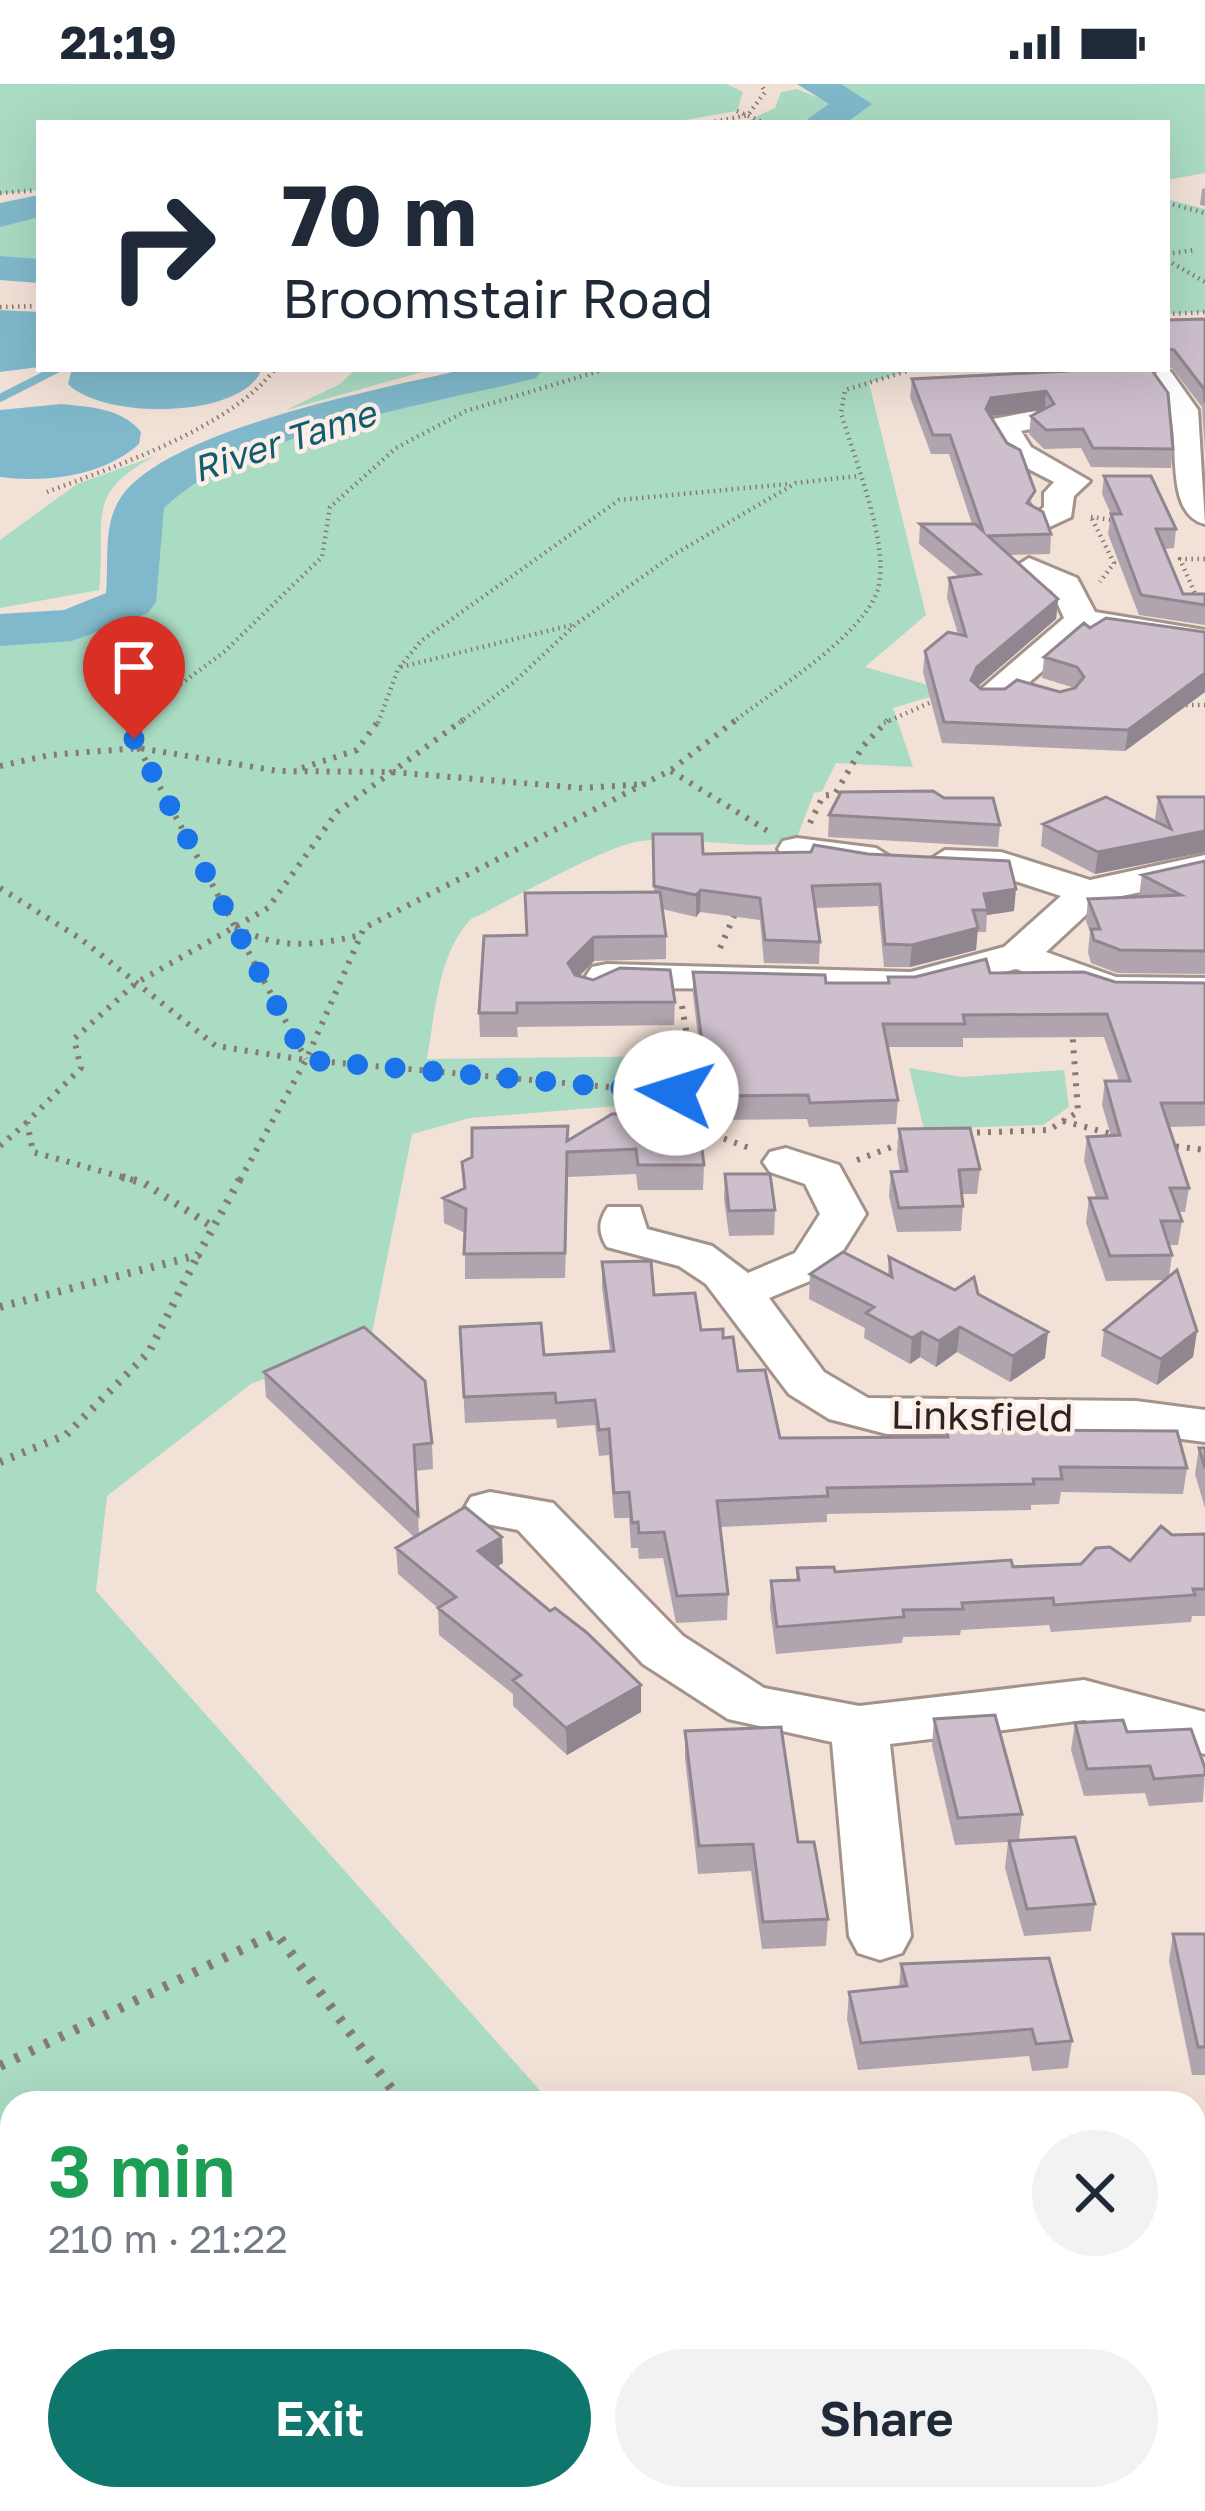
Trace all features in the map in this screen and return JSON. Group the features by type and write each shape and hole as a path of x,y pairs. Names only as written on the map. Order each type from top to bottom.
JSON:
{"street":[{"path":"1161,378 1184,410 1180,481 1205,515"},
{"path":"971,421 1003,425 1035,420"},
{"path":"1003,425 1020,453 1074,502"},
{"path":"1014,692 1082,620 1079,583 1028,568"},
{"path":"1082,620 1205,640"},
{"path":"797,849 867,860 1001,863 1088,892"},
{"path":"594,987 609,974 912,984 1018,956 1088,892 1183,868 1205,868"},
{"path":"1018,956 1112,989 1205,990"},
{"path":"743,1292 812,1263 843,1214 820,1166"},
{"name":"Linksfield","path":"619,1235 703,1259 743,1292 775,1349 796,1373 826,1399 852,1409 886,1418 1136,1417 1205,1426"},
{"path":"490,1509 535,1515 663,1650 748,1705 859,1727 1084,1700 1205,1733"},
{"path":"859,1727 880,1936"}],"path":[{"path":"724,120 748,115 765,92 761,84"},
{"path":"737,111 759,120"},
{"path":"0,193 36,190"},
{"path":"1170,203 1205,213"},
{"path":"1170,256 1193,250"},
{"path":"1170,259 1205,282"},
{"path":"0,307 36,306"},
{"path":"1170,314 1205,312"},
{"path":"47,492 137,459 157,442 266,389 274,372"},
{"path":"306,1060 134,739 158,702 224,652 309,572 322,557 330,507 396,448 466,411 596,372"},
{"path":"0,1462 66,1435 149,1352 306,1060 364,928 670,770 854,628 879,588 880,554 841,413 845,390 904,372"},
{"path":"278,771 346,761 365,748 400,667 418,643 454,625 468,608 620,500 858,476"},
{"path":"0,1147 81,1068 74,1039 136,982 268,908 337,812 514,682 576,624 674,555 796,483"},
{"path":"1074,502 1127,521"},
{"path":"1074,502 1114,563 1102,581 1079,583"},
{"path":"1205,559 1180,560 1205,616"},
{"path":"400,667 435,662 518,634 576,624"},
{"path":"924,1134 820,1166 686,1125 672,1079 693,1072 692,975 754,871 797,849 823,796 835,794 864,739 885,716 920,702 1014,692"},
{"path":"1179,705 1205,705"},
{"path":"0,766 50,755 139,748 278,771 392,772 582,788 647,784"},
{"path":"670,770 797,849"},
{"path":"0,888 81,939 216,1046 306,1060 676,1093"},
{"path":"234,926 271,947 307,946 361,935"},
{"path":"945,1134 1049,1130 1078,1112 1067,974"},
{"path":"1063,1121 1126,1138"},
{"path":"27,1122 33,1152 144,1183 213,1227"},
{"path":"1147,1143 1205,1150"},
{"path":"0,1307 198,1255"},
{"path":"0,2066 276,1933 393,2091"}],"green space":[{"path":"0,84 727,84 743,92 737,111 685,120 36,120 36,190 0,194"},
{"path":"834,84 1205,84 1205,173 1170,179 1170,120 826,120 854,105 846,99 852,91"},
{"path":"797,89 831,103 802,120 749,120 775,108 781,92"},
{"path":"1170,200 1205,209 1205,312 1170,314"},
{"path":"36,207 36,271 0,268 0,215"},
{"path":"353,372 422,372 286,410 340,384"},
{"path":"509,372 904,372 869,383 926,615 865,667 949,691 893,708 913,767 836,763 822,791 814,793 796,840 763,845 640,841 581,863 471,919 445,966 427,1059 680,1056 683,1070 664,1077 677,1122 616,1106 470,1118 412,1134 371,1338 251,1384 107,1496 96,1591 540,2091 0,2091 0,630 72,625 130,602 137,513 165,479 258,438"},
{"path":"155,456 132,470 107,497 99,590 0,608 0,540 77,484"},
{"path":"909,1068 962,1077 1064,1070 1069,1107 1043,1125 924,1129"}],"water":[{"path":"0,310 36,312 36,367 0,372"},
{"path":"71,372 260,372 248,387 226,399 169,409 109,404 68,384"},
{"path":"61,404 125,418 141,432 139,444 109,464 74,475 0,477 0,410"}],"building":[{"path":"1205,319 1205,403 1204,389 1170,349 1170,320"},
{"path":"1153,372 1168,393 1173,449 1093,448 1083,429 1046,430 1031,416 1054,404 1046,391 991,398 986,409 1007,443 1020,450 1035,491 1027,503 1043,512 1051,534 988,536 1058,599 977,667 971,680 981,689 1005,689 1017,680 1060,692 1075,688 1084,677 1077,667 1044,657 1084,623 1090,628 1106,618 1205,632 1205,673 1128,730 944,722 925,651 948,632 966,636 949,578 980,574 920,524 975,524 983,531 950,435 933,435 912,379"},
{"path":"1104,476 1151,476 1176,529 1156,529 1183,594 1205,594 1205,605 1141,595 1111,514 1121,514"},
{"path":"933,791 944,798 993,798 1000,825 829,815 841,792"},
{"path":"1106,797 1171,829 1158,797 1205,797 1205,831 1098,852 1043,824"},
{"path":"653,834 702,834 703,854 811,852 814,845 868,854 1009,861 1016,889 984,894 988,910 973,910 978,928 912,945 885,944 880,884 812,886 820,942 765,940 760,898 701,890 696,895 654,886"},
{"path":"1205,861 1205,951 1120,950 1094,940 1091,929 1100,929 1088,899 1181,895 1142,875"},
{"path":"660,892 666,936 594,937 568,963 575,975 593,980 620,968 670,970 675,1002 517,1003 517,1013 479,1013 484,936 527,935 525,893"},
{"path":"986,959 990,973 1084,972 1115,982 1205,983 1205,1103 1161,1103 1189,1188 1170,1188 1182,1221 1161,1221 1172,1255 1110,1256 1089,1198 1107,1198 1087,1137 1120,1135 1105,1081 1130,1081 1107,1014 963,1015 965,1024 883,1024 898,1100 810,1103 808,1095 709,1096 693,972 825,975 826,983 889,983 888,977 915,977"},
{"path":"697,1111 704,1165 638,1165 636,1149 567,1152 565,1253 464,1254 466,1209 443,1198 465,1188 462,1162 472,1157 472,1128 568,1126 567,1141 612,1114"},
{"path":"970,1128 980,1169 959,1170 963,1206 899,1208 891,1172 907,1171 899,1129"},
{"path":"725,1174 770,1174 775,1210 729,1211"},
{"path":"843,1252 892,1277 889,1257 955,1290 974,1277 978,1294 1048,1332 1013,1356 960,1327 939,1341 922,1332 912,1338 866,1313 874,1307 810,1274"},
{"path":"651,1261 654,1295 695,1293 701,1330 723,1329 723,1338 733,1337 738,1371 765,1370 780,1438 948,1437 946,1425 1000,1424 1001,1430 1177,1431 1187,1468 1060,1467 1062,1479 1033,1479 1034,1484 827,1488 828,1496 717,1501 728,1594 677,1596 664,1532 639,1533 638,1522 632,1523 629,1492 614,1493 609,1429 599,1430 595,1400 556,1403 555,1393 464,1397 460,1327 541,1323 544,1355 614,1351 602,1262"},
{"path":"1177,1270 1197,1331 1161,1359 1104,1330"},
{"path":"364,1327 425,1381 432,1443 414,1445 418,1515 264,1372"},
{"path":"465,1507 502,1537 478,1551 550,1611 555,1608 586,1632 641,1685 566,1728 513,1680 521,1675 438,1608 456,1597 396,1548"},
{"path":"1161,1526 1172,1535 1205,1534 1205,1589 1193,1589 1195,1595 1054,1605 1053,1598 962,1603 963,1609 903,1610 904,1617 777,1627 771,1581 799,1580 797,1568 834,1567 835,1572 1011,1560 1013,1567 1081,1564 1096,1548 1110,1547 1130,1561"},
{"path":"995,1715 1022,1814 958,1818 934,1719"},
{"path":"1123,1720 1127,1732 1191,1729 1205,1775 1154,1779 1150,1766 1087,1769 1075,1723"},
{"path":"781,1727 798,1842 814,1842 828,1919 763,1922 753,1844 699,1846 685,1731"},
{"path":"1075,1837 1095,1904 1027,1909 1009,1841"},
{"path":"1173,1934 1205,1934 1205,2047 1198,2047"},
{"path":"1049,1958 1072,2041 1036,2044 1032,2029 861,2043 849,1992 907,1986 901,1964"}],"waterway":[{"name":"River Tame","path":"814,84 855,104 826,120"},
{"name":"River Tame","path":"0,215 36,207"},
{"name":"River Tame","path":"0,268 36,271"},
{"path":"0,398 51,372"},
{"name":"River Tame","path":"0,630 72,625 130,602 134,525 142,502 166,479 206,458 317,420 509,372"}],"route":[{"path":"134,739 306,1060 676,1093"}]}
